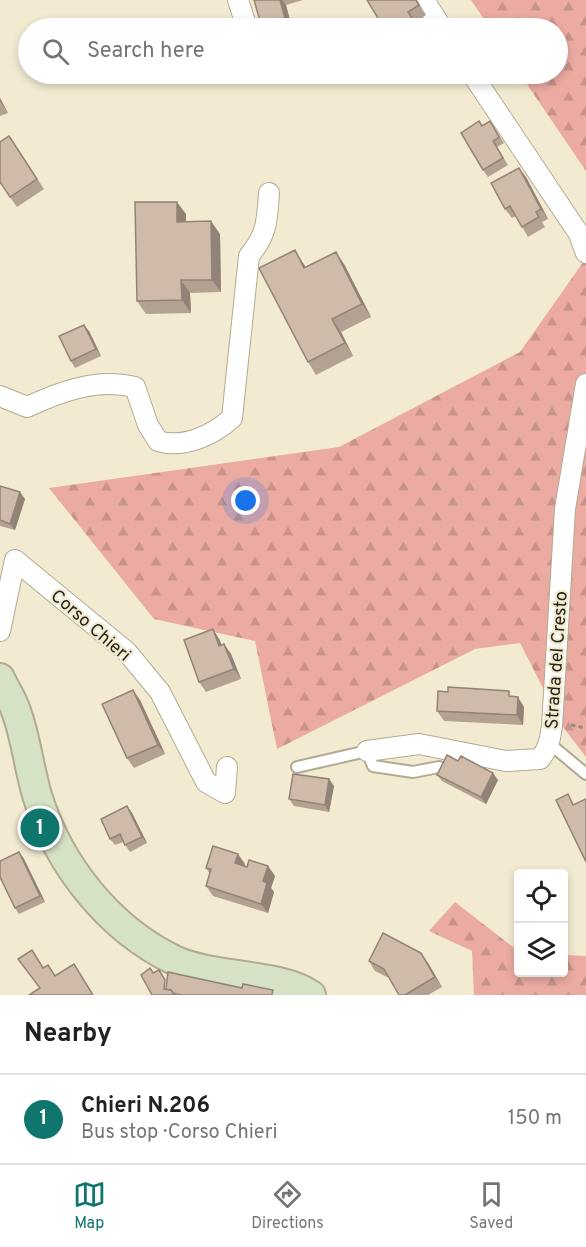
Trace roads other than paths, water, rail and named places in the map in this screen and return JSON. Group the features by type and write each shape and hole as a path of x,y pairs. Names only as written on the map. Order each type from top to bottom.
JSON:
{"main road":[{"path":"0,678 16,711 38,797 60,852 104,911 173,959 202,970 273,982 311,995"}],"street":[{"path":"238,0 244,18"},
{"path":"424,0 436,18"},
{"path":"478,84 579,234 586,253"},
{"path":"0,396 27,407 82,386 116,382 135,387 148,425 158,441 170,444 198,439 218,430 232,418 249,256 262,240 267,224 269,193"},
{"name":"Strada del Cresto","path":"367,751 419,744 506,761 526,761 540,759 550,744 565,508 586,384"},
{"name":"Corso Chieri","path":"0,631 15,560 127,652 159,692 206,782 225,793 227,767"}],"lane":[{"path":"550,744 586,774"},
{"path":"297,767 367,751 373,766 413,772 439,767"}],"place":[{"name":"Chieri N.206","path":"40,828"}]}
